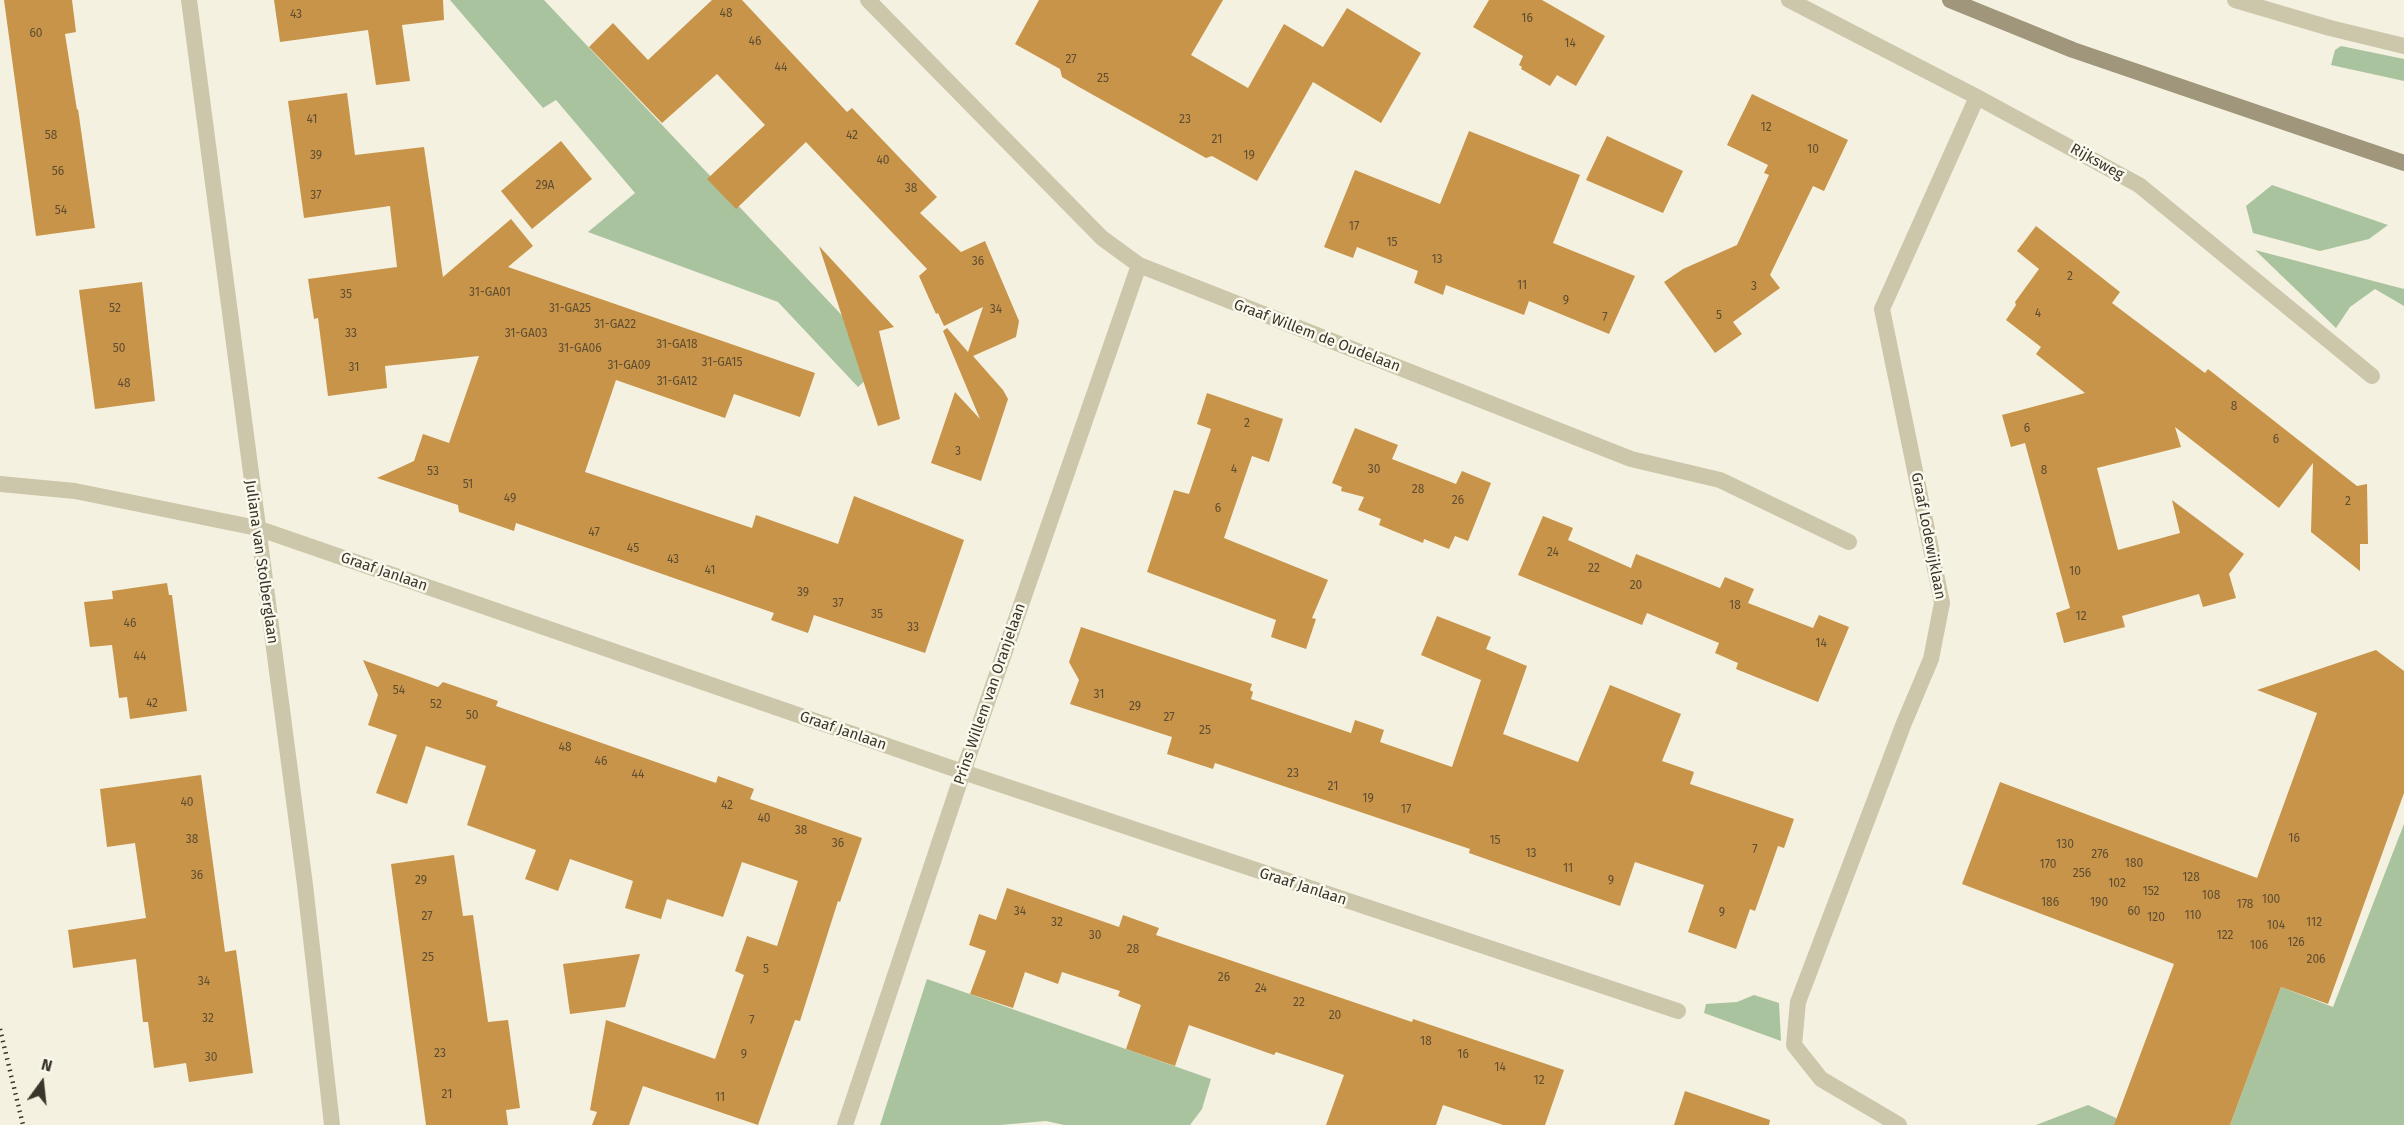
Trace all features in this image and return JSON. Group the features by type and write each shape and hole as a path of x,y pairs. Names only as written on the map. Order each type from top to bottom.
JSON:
{"main road":[{"path":"1950,0 2073,50 2404,163"}],"street":[{"name":"Juliana van Stolberglaan","path":"189,0 305,885 332,1125"},
{"name":"Graaf Willem de Oudelaan","path":"868,0 1102,238 1139,265 1631,459 1720,480 1849,542"},
{"name":"Rijksweg","path":"1789,0 1977,97 2139,185 2372,376"},
{"path":"2235,0 2330,28 2404,46"},
{"name":"Graaf Lodewijklaan","path":"1874,1119 1821,1078 1794,1045 1798,1002 1931,659 1940,615 1942,603 1882,309 1977,97"},
{"name":"Prins Willem van Oranjelaan","path":"846,1125 963,772 1139,265"},
{"name":"Graaf Janlaan","path":"0,484 75,491 257,528 963,772 1678,1011"},
{"path":"1874,1119 1899,1125"}],"green space":[{"path":"450,0 544,0 886,362 858,387 778,302 588,232 635,193 556,100 543,108"},
{"path":"2341,46 2404,59 2404,81 2331,65 2335,50"},
{"path":"2272,185 2388,225 2369,239 2320,251 2253,233 2246,206"},
{"path":"2255,250 2404,289 2404,306 2375,289 2350,307 2336,328"},
{"path":"2404,824 2404,1125 2230,1125 2281,987 2333,1007"},
{"path":"927,979 1211,1079 1202,1109 1190,1125 1064,1125 1046,1121 1000,1125 880,1125"},
{"path":"1754,995 1779,1003 1781,1041 1704,1013 1706,1004 1737,1002"},
{"path":"2088,1105 2131,1125 2036,1125"}],"building":[{"path":"4,0 72,0 76,32 65,34 95,228 36,236"},
{"path":"274,0 443,0 444,20 402,25 410,81 376,85 368,30 280,42"},
{"path":"712,0 742,0 847,112 852,108 937,197 920,213 961,252 985,241 1019,321 1016,337 973,356 1003,390 1008,399 981,481 931,463 955,392 980,419 943,331 947,328 968,352 983,307 944,326 919,276 927,269 806,142 736,209 707,179 765,125 717,74 662,123 589,47 613,23 648,60"},
{"path":"1039,0 1223,0 1191,55 1248,88 1284,24 1323,47 1347,8 1421,53 1381,123 1313,82 1257,181 1212,156 1206,158 1079,87 1062,77 1060,69 1015,44"},
{"path":"1489,0 1542,0 1605,36 1576,86 1557,75 1550,86 1521,69 1519,65 1523,56 1473,27"},
{"path":"347,93 355,155 424,147 443,277 511,219 533,246 508,267 815,373 800,417 734,394 725,418 616,380 585,472 752,528 756,515 838,544 854,496 964,540 925,653 814,615 808,633 771,620 774,613 516,523 514,531 459,512 458,505 377,478 414,461 423,434 449,443 479,356 385,366 387,388 328,396 318,318 314,319 308,279 397,267 390,206 304,218 288,101"},
{"path":"1752,94 1848,140 1824,191 1813,186 1770,275 1780,288 1733,322 1742,334 1715,353 1664,282 1683,269 1737,245 1769,175 1764,173 1768,165 1727,145"},
{"path":"1469,131 1580,175 1553,243 1635,276 1609,334 1529,301 1524,315 1446,285 1443,295 1414,283 1418,271 1357,247 1353,258 1324,247 1355,170 1440,204"},
{"path":"1607,136 1683,171 1663,213 1586,180"},
{"path":"561,141 592,179 532,229 501,191"},
{"path":"2036,226 2120,292 2112,303 2205,373 2208,369 2357,486 2367,484 2368,544 2360,544 2360,571 2311,532 2313,463 2279,508 2175,427 2181,447 2097,468 2118,550 2180,533 2172,500 2244,554 2229,574 2236,598 2203,607 2199,594 2122,616 2125,627 2064,643 2056,613 2070,608 2025,443 2011,447 2002,415 2085,393 2036,354 2041,347 2006,320 2016,305 2015,302 2039,269 2017,251"},
{"path":"819,246 894,327 879,331 900,419 878,426"},
{"path":"142,282 155,401 95,409 79,290"},
{"path":"1207,393 1283,419 1269,462 1252,456 1224,538 1328,580 1312,618 1316,619 1306,649 1271,637 1276,620 1147,572 1174,490 1189,494 1211,429 1197,424"},
{"path":"1355,428 1398,445 1392,459 1456,484 1462,471 1491,483 1468,541 1455,536 1449,549 1424,539 1423,543 1379,525 1381,519 1358,510 1364,497 1341,491 1342,487 1332,483"},
{"path":"1543,516 1573,528 1568,540 1631,568 1636,554 1720,588 1725,577 1754,589 1748,603 1813,628 1819,615 1849,627 1818,702 1736,669 1738,663 1715,653 1719,643 1647,613 1642,625 1518,575"},
{"path":"167,583 169,595 172,595 187,711 130,719 127,697 119,698 112,645 90,647 84,602 113,599 112,591"},
{"path":"1437,616 1491,637 1486,649 1527,666 1503,734 1578,762 1610,685 1681,714 1662,761 1694,772 1690,784 1794,819 1784,848 1778,846 1755,911 1750,909 1736,949 1688,932 1704,885 1635,862 1620,906 1469,853 1470,849 1215,763 1213,769 1167,754 1172,737 1070,704 1079,680 1069,662 1081,627 1252,684 1251,699 1351,733 1355,720 1384,730 1380,742 1452,767 1481,680 1421,655"},
{"path":"2376,650 2404,671 2404,793 2328,1004 2281,987 2230,1125 2114,1125 2174,964 1962,884 2000,782 2257,878 2317,713 2257,690"},
{"path":"363,660 438,687 443,682 498,701 496,706 716,783 718,776 754,789 750,799 862,838 840,902 838,901 800,1021 795,1020 758,1125 643,1086 629,1125 592,1125 597,1112 590,1110 606,1020 715,1059 744,975 735,971 747,936 777,946 798,881 742,862 723,917 667,899 661,919 625,908 633,881 570,859 558,891 525,879 536,850 467,825 486,766 426,746 407,804 376,793 397,735 368,725 378,695"},
{"path":"201,775 225,952 236,950 253,1073 189,1082 186,1063 154,1068 148,1022 143,1022 136,959 73,968 68,930 146,918 135,843 107,847 100,789"},
{"path":"454,855 463,916 473,915 488,1022 508,1020 520,1108 506,1110 508,1125 426,1125 391,864"},
{"path":"1007,888 1119,927 1123,915 1159,928 1156,935 1412,1022 1413,1019 1564,1070 1545,1125 1503,1125 1443,1105 1436,1125 1326,1125 1344,1075 1276,1052 1274,1055 1189,1025 1175,1066 1126,1049 1141,1005 1118,996 1120,991 1062,972 1058,984 1025,972 1013,1008 970,994 986,951 969,945 979,914 996,920"},
{"path":"640,954 625,1007 570,1014 563,964"},
{"path":"1685,1091 1770,1120 1769,1125 1674,1125"}],"railway":[{"path":"0,1029 23,1125"}]}
